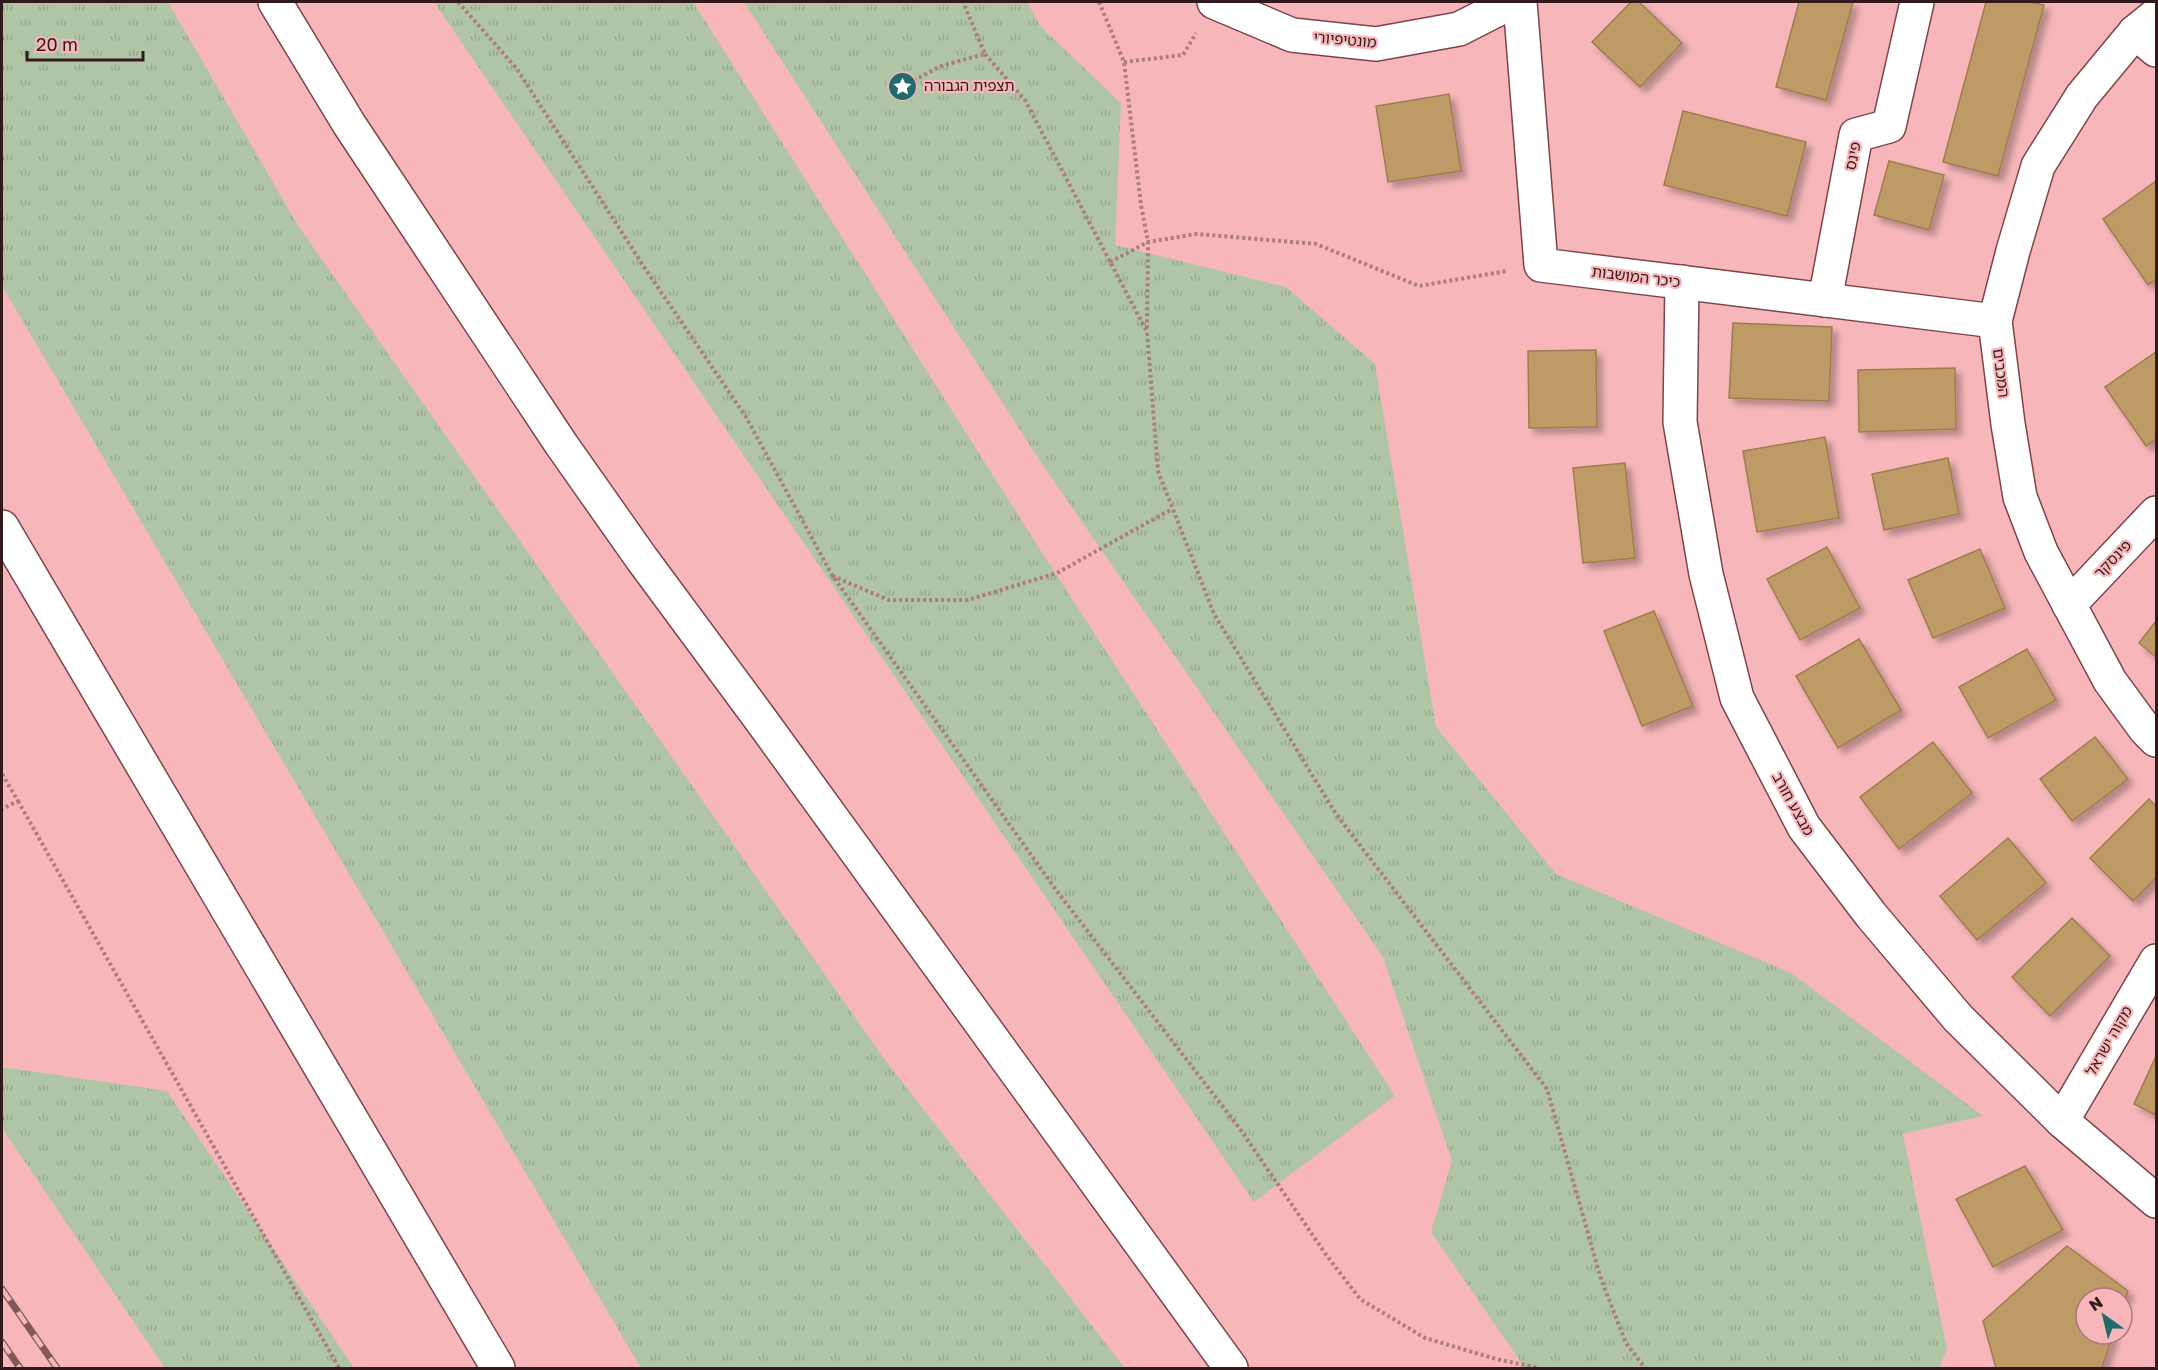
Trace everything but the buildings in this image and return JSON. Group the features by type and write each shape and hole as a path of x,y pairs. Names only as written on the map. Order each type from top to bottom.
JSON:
{"main road":[{"path":"275,2 355,134 581,473 1230,1368"},
{"name":"מונטיפיורי","path":"1214,2 1292,35 1376,44 1459,29 1512,2"},
{"path":"1520,2 1541,265"},
{"name":"פינס","path":"1825,300 1856,135 1889,126 1917,2"},
{"name":"המכבים","path":"2149,32 2082,96 2038,166 1995,321 2020,497 2041,552 2110,681 2145,729 2157,740"},
{"name":"כיכר המושבות","path":"1541,265 1995,321"},
{"name":"מבצע חורב","path":"1682,282 1680,422 1706,574 1737,698 1804,827 1864,906 1958,1018 2062,1121 2157,1201"},
{"name":"פינסקר","path":"2069,605 2157,513"},
{"path":"2,527 498,1368"},
{"name":"מקוה ישראל","path":"2062,1121 2157,961"}],"path":[{"path":"458,2 517,69 646,270 746,417 832,575 1056,890 1240,1129 1327,1256 1360,1299 1425,1338 1496,1359 1539,1368"},
{"path":"963,2 985,54 1025,100 1147,332"},
{"path":"1099,2 1124,62 1141,205 1148,242 1147,332 1158,471 1172,509 1214,614 1336,814 1547,1089 1601,1279 1626,1343 1645,1368"},
{"path":"1124,62 1183,55 1214,2"},
{"path":"903,86 941,66 985,54"},
{"path":"1110,262 1148,242 1196,234 1316,244 1419,286 1541,265"},
{"path":"832,575 889,600 968,600 1057,573 1172,509"},
{"path":"2,774 339,1368"},
{"path":"2,809 18,801"}],"green space":[{"path":"2,2 168,2 299,227 885,1060 1125,1368 641,1368 2,286"},
{"path":"434,2 693,2 1039,548 1395,1096 1254,1202"},
{"path":"744,2 1027,2 1041,27 1121,103 1115,245 1286,287 1375,364 1436,727 1556,874 1791,973 1983,1116 1903,1134 1947,1349 1939,1368 1525,1368 1431,1232 1452,1161 1383,957 1042,464"},
{"path":"2,1067 167,1091 354,1368 165,1368 2,1128"}],"railway":[{"path":"2,1289 57,1368"},
{"path":"2,1342 20,1368"}],"place":[{"name":"תצפית הגבורה","path":"903,86"}]}
